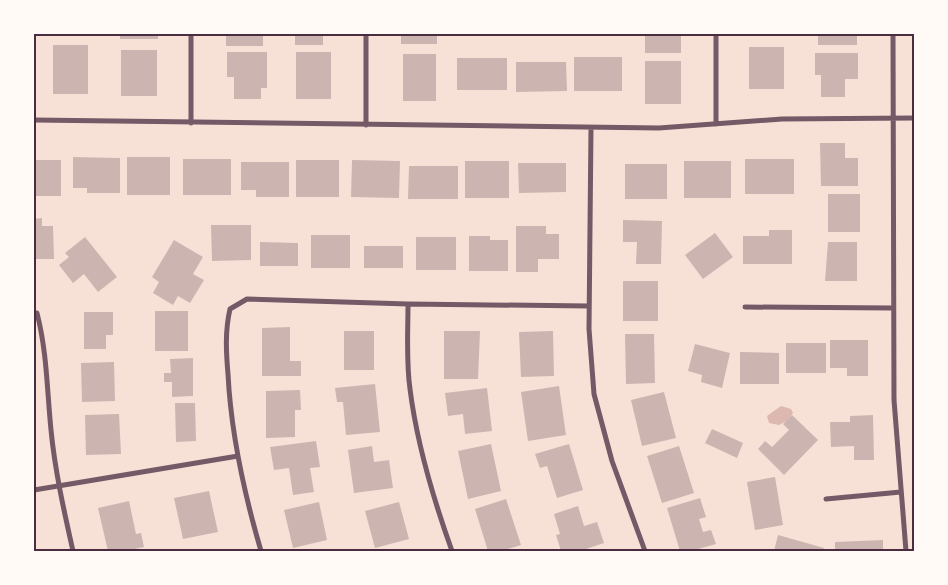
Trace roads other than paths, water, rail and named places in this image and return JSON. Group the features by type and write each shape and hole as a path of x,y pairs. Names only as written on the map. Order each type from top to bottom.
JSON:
{"street":[{"path":"191,34 191,123"},
{"path":"366,34 366,125"},
{"path":"716,34 716,124"},
{"path":"893,34 892,308 894,400 906,551"},
{"path":"34,120 659,128 782,119 914,118"},
{"path":"591,128 590,306 594,394 600,426 645,551"},
{"path":"261,551 238,456 229,395 225,330 230,309 248,299 408,304 590,306"},
{"path":"408,304 410,386 418,436 437,510 452,551"},
{"path":"745,307 892,308"},
{"path":"37,312 45,344 51,432 59,487 73,551"},
{"path":"34,490 238,456"},
{"path":"826,499 901,492"}]}
